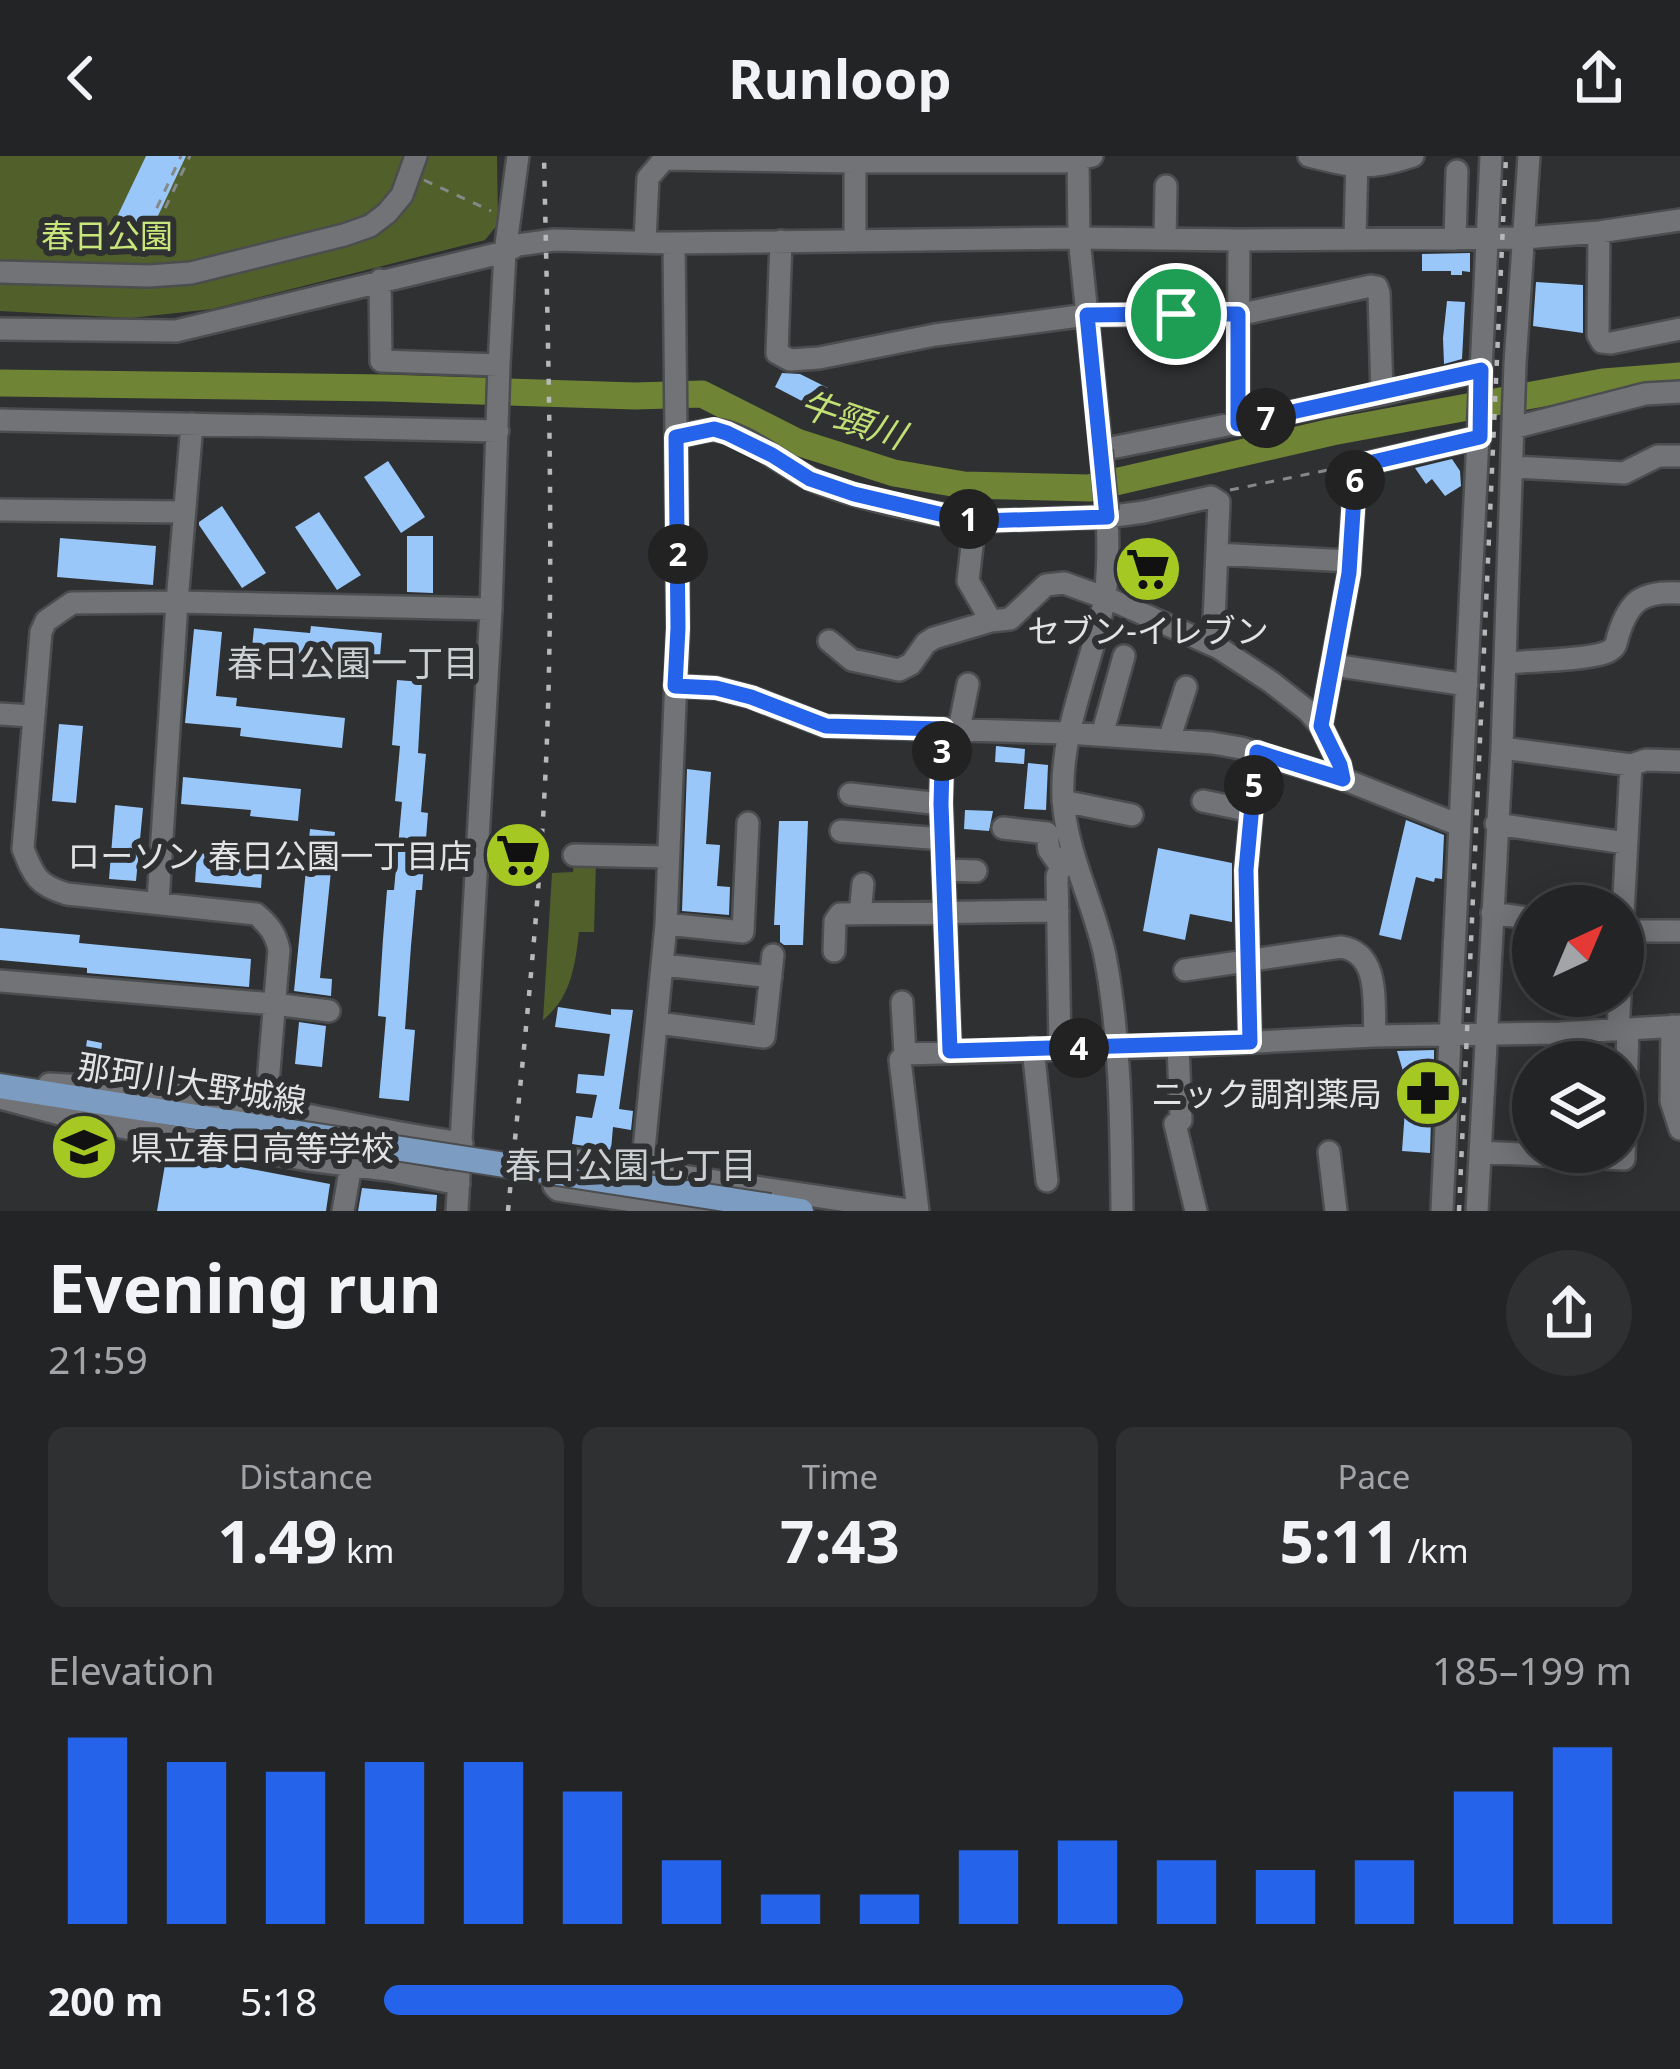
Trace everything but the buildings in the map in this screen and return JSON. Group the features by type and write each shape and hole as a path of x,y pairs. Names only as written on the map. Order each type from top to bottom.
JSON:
{"main road":[{"name":"那珂川大野城線","path":"0,1084 801,1211"}],"street":[{"path":"457,1211 491,609 499,364 518,156"},
{"path":"1310,156 1377,167 1413,156"},
{"path":"1442,1211 1492,156"},
{"path":"1477,1211 1528,156"},
{"path":"645,242 645,167 666,157 1064,162 1083,157 1079,238 1107,514 1105,598 1068,733 1063,801 1068,864 1105,954 1118,1047 1122,1211"},
{"path":"855,159 855,240"},
{"path":"1355,238 1357,162"},
{"path":"0,272 191,273 370,226 402,196 413,165"},
{"path":"1455,239 1456,171"},
{"path":"1165,239 1166,186"},
{"path":"0,329 176,331 545,241 1524,238 1680,220"},
{"path":"1599,232 1598,335 1602,342 1680,328"},
{"path":"1238,424 1239,240"},
{"path":"638,1206 666,924 678,628 674,242"},
{"path":"781,242 777,352 790,360 1087,315 1238,314 1371,286 1377,287 1382,394"},
{"path":"380,280 381,361 499,364"},
{"path":"1101,450 1481,370"},
{"path":"1513,428 1645,394 1680,392"},
{"path":"0,420 498,430"},
{"path":"158,902 192,424"},
{"path":"676,430 714,429 772,455 810,479 854,494 981,521 1107,514 1211,497 1220,502 1213,645"},
{"path":"1321,726 1349,561 1356,466 1480,437"},
{"path":"1513,467 1624,473 1658,456 1680,456"},
{"path":"0,510 183,512"},
{"path":"981,521 974,528 968,581 991,621"},
{"path":"1217,554 1349,561"},
{"path":"829,641 852,660 899,670 911,664 934,638 1010,619 1037,591 1064,583 1213,645 1270,682 1321,726 1343,779"},
{"path":"1505,663 1602,654 1616,644 1625,613 1634,604 1652,594 1680,593"},
{"path":"266,1107 279,950 276,936 256,914 67,894 35,878 23,849 41,632 46,621 72,603 491,609"},
{"path":"1102,735 1124,656"},
{"path":"1333,665 1467,685"},
{"path":"950,1051 941,804 951,729 968,684"},
{"path":"675,686 716,688 751,697 826,726 1068,733 1212,743 1343,779 1459,825"},
{"path":"1169,740 1186,687"},
{"path":"0,714 32,716"},
{"path":"1502,748 1631,765 1646,760 1680,761"},
{"path":"1250,1042 1246,870 1257,752"},
{"path":"1624,885 1631,765"},
{"path":"850,794 941,804"},
{"path":"1063,801 1132,815"},
{"path":"1203,801 1251,811"},
{"path":"666,924 742,932 748,824"},
{"path":"1496,824 1626,843"},
{"path":"1003,829 1047,833 1047,846 1068,864"},
{"path":"841,831 942,839"},
{"path":"574,855 667,857"},
{"path":"1060,1048 1057,876 1068,864"},
{"path":"944,870 976,871"},
{"path":"860,914 862,884"},
{"path":"832,951 838,916 1058,911"},
{"path":"1492,913 1512,916"},
{"path":"1644,931 1680,931"},
{"path":"1185,970 1350,947 1371,971 1375,1036"},
{"path":"658,1023 764,1037 772,966 663,965"},
{"path":"0,981 328,1011"},
{"path":"702,1211 638,1206 558,1190 554,1186 557,1166 563,1158 916,1211 900,1060 905,1054 902,1002"},
{"path":"1622,1017 1623,1041"},
{"path":"905,1054 1676,1026 1671,1101 1680,1129"},
{"path":"1559,1041 1560,1033"},
{"path":"1178,1046 1181,1120 1175,1124 1196,1211"},
{"path":"1033,1048 1047,1181"},
{"path":"0,1084 116,1088 266,1107 385,1132 462,1142"},
{"path":"0,1098 86,1120 459,1184"},
{"path":"1329,1151 1336,1211"},
{"path":"1480,1152 1512,1153"},
{"path":"344,1211 350,1165"}],"path":[{"path":"130,275 181,156"},
{"path":"130,275 190,156"},
{"path":"413,165 501,216"}],"green space":[{"name":"春日公園","path":"0,156 497,156 498,224 485,240 212,309 131,318 0,311"},
{"path":"574,860 596,861 594,932 579,932 566,991 543,1020 552,873 573,872"}],"waterway":[{"name":"牛頸川","path":"0,383 702,394 797,442 894,473 964,485 1089,488 1332,432 1603,382 1680,376"}],"railway":[{"path":"508,1211 536,916 547,739 550,520 544,156"},
{"path":"1459,1211 1506,156"}],"place":[{"name":"セブン-イレブン","path":"1148,569"},
{"name":"ローソン 春日公園一丁目店","path":"518,855"},
{"name":"ニック調剤薬局","path":"1428,1093"},
{"name":"県立春日高等学校","path":"84,1147"}],"district":[{"name":"春日公園一丁目","path":"353,662"},
{"name":"春日公園七丁目","path":"631,1164"}],"route":[{"path":"1176,314 1238,314 1238,424 1481,370 1480,437 1356,466 1349,573 1321,726 1343,779 1257,752 1246,870 1250,1042 950,1051 941,804 943,729 826,726 751,697 716,688 675,686 676,437 714,429 772,455 810,479 948,516 981,521 1107,517 1087,315 1176,314"}]}
